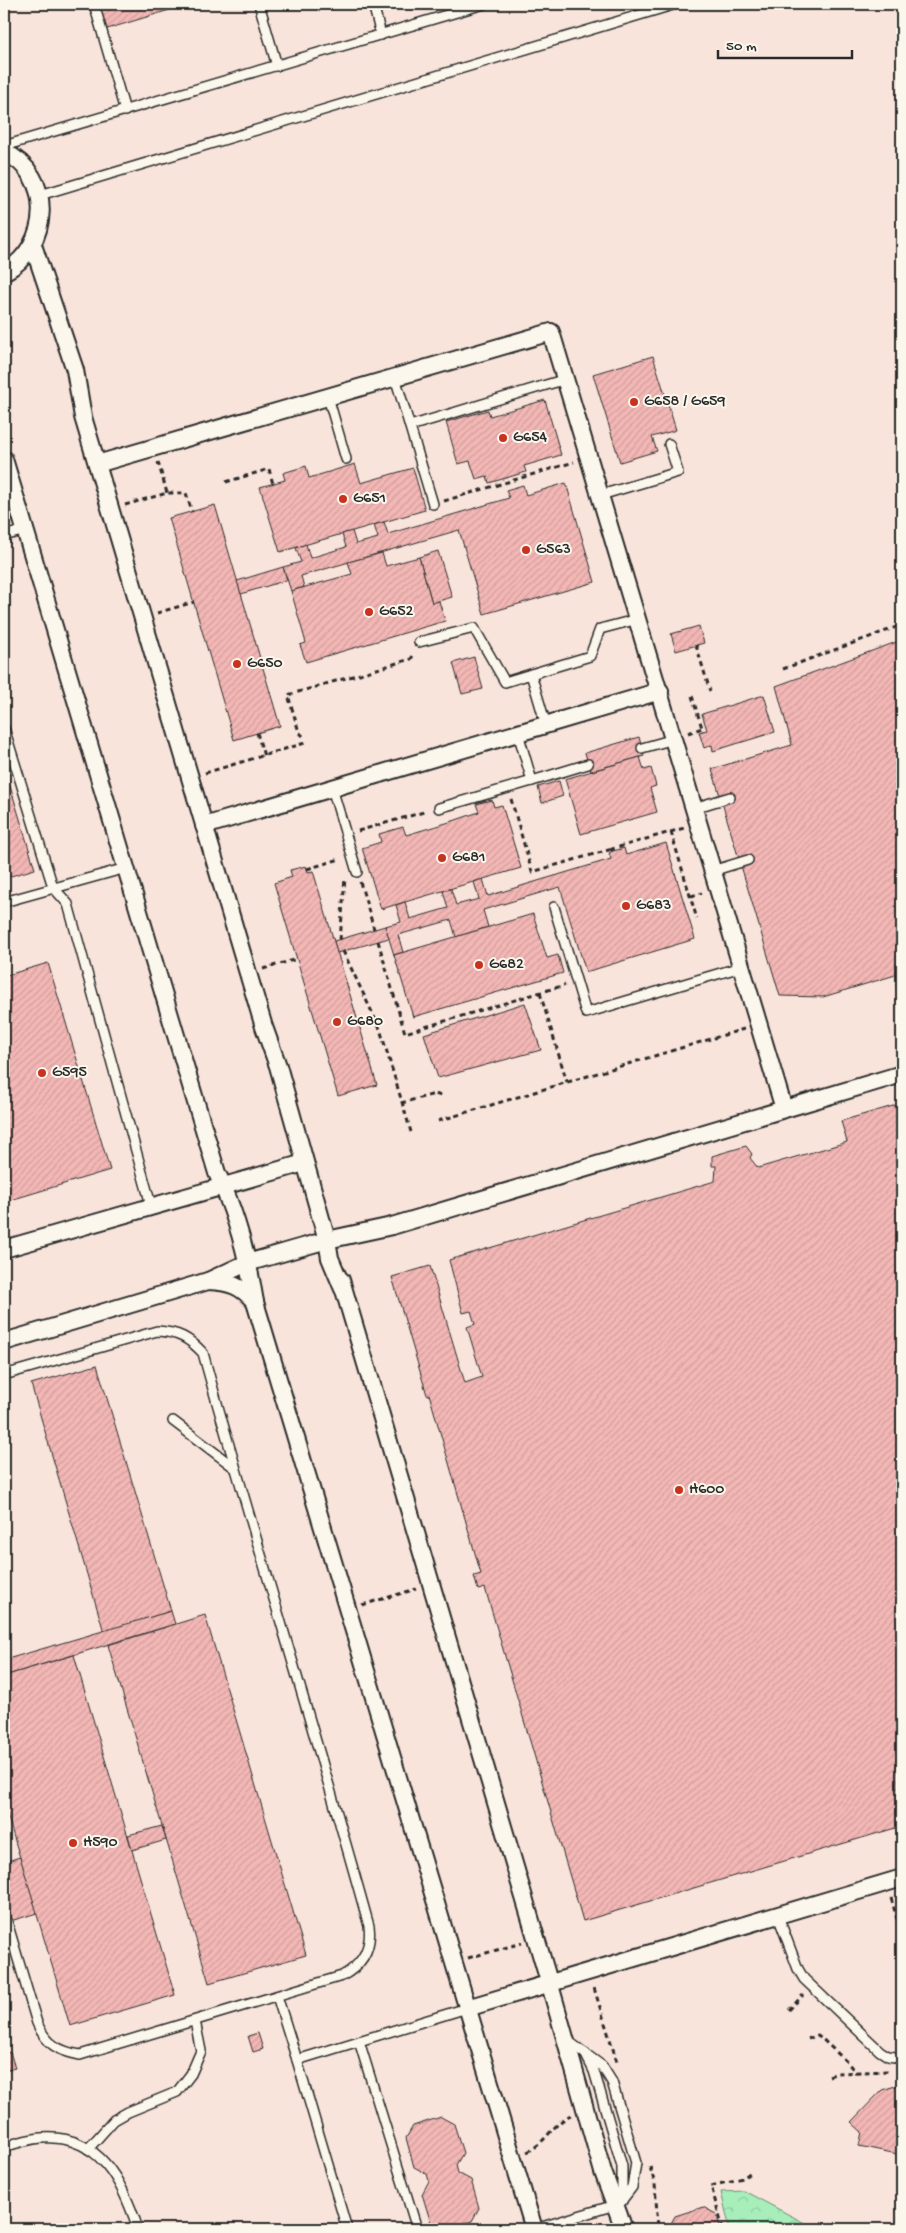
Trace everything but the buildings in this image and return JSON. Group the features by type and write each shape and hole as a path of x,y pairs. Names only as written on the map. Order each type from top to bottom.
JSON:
{"street":[{"path":"4,152 21,163 33,179 40,195 41,215 33,244 25,256 4,272"},
{"path":"33,244 75,370 83,417 248,974 281,1074 304,1163 327,1240 330,1258 343,1289 586,2111 618,2203 624,2229"},
{"path":"97,464 551,332 784,1109"},
{"path":"4,459 217,1173 223,1185 247,1263 255,1302 347,1609 535,2229"},
{"path":"204,826 660,692"},
{"path":"4,1342 208,1281 247,1263 327,1240 392,1226 902,1074"},
{"path":"4,1249 151,1205 304,1163"},
{"path":"208,1281 231,1282 244,1290 255,1302"},
{"path":"467,2008 550,1985 894,1881"},
{"path":"617,2229 618,2203"},
{"path":"618,2203 633,2229"}],"lane":[{"path":"94,4 125,111"},
{"path":"259,4 277,66"},
{"path":"373,4 381,35"},
{"path":"4,146 484,4"},
{"path":"40,195 676,4"},
{"path":"395,377 434,504"},
{"path":"410,426 566,379"},
{"path":"328,397 346,459"},
{"path":"601,495 678,472 669,444"},
{"path":"4,536 25,530"},
{"path":"419,642 474,628 505,682 590,656 600,629 638,618"},
{"path":"531,674 546,725"},
{"path":"4,728 53,887 68,904 151,1205"},
{"path":"518,733 532,781"},
{"path":"642,748 674,739"},
{"path":"440,808 588,764"},
{"path":"332,788 357,872"},
{"path":"694,808 730,797"},
{"path":"712,871 748,860"},
{"path":"4,902 126,868"},
{"path":"554,906 586,1013 741,967"},
{"path":"4,1375 145,1333 178,1333 203,1353 235,1469 321,1753 370,1934 370,1943 365,1956 351,1972 342,1976 80,2055 58,2049 43,2037 37,2023 4,1912"},
{"path":"173,1421 235,1469"},
{"path":"778,1916 798,1969 804,1979 880,2051 888,2056 902,2058"},
{"path":"277,1996 347,2229"},
{"path":"297,2060 467,2008"},
{"path":"88,2149 114,2120 128,2112 177,2092 191,2074 201,2051 195,2021"},
{"path":"535,2229 618,2203 632,2187 636,2163 608,2073 585,2053 566,2040"},
{"path":"359,2041 417,2229"},
{"path":"585,2053 594,2071 622,2166 618,2203"},
{"path":"4,2147 39,2138 51,2137 72,2141 88,2149 114,2172 124,2191 138,2229"}],"path":[{"path":"434,504 590,457"},
{"path":"226,482 268,469 273,484"},
{"path":"160,472 166,493"},
{"path":"110,509 166,493 186,494 192,512"},
{"path":"142,617 194,602"},
{"path":"783,669 902,625"},
{"path":"303,736 299,732 288,695 411,659 419,642"},
{"path":"696,645 710,691"},
{"path":"692,696 703,731"},
{"path":"258,733 264,756"},
{"path":"190,777 305,743"},
{"path":"507,788 532,872 698,824"},
{"path":"346,835 440,808"},
{"path":"671,832 697,919"},
{"path":"307,869 352,856"},
{"path":"340,940 345,874 357,872 374,929"},
{"path":"378,941 405,1032 577,982"},
{"path":"343,951 380,1029 411,1132"},
{"path":"248,974 297,959"},
{"path":"897,985 902,1002"},
{"path":"540,992 567,1082"},
{"path":"438,1121 758,1024"},
{"path":"401,1103 435,1094 441,1096"},
{"path":"347,1609 431,1585"},
{"path":"894,1881 902,1936"},
{"path":"453,1962 536,1939"},
{"path":"789,2010 806,1993"},
{"path":"808,2039 818,2035 848,2062 856,2073"},
{"path":"828,2076 837,2073 896,2070"},
{"path":"513,2159 532,2150 565,2118 586,2111"},
{"path":"723,2229 711,2186 743,2178 751,2172"}],"green space":[{"path":"744,2191 816,2229 730,2229 721,2192"}],"place":[{"name":"G658 / G659","path":"634,402"},
{"name":"G654","path":"503,438"},
{"name":"G651","path":"343,499"},
{"name":"G563","path":"526,550"},
{"name":"G652","path":"369,612"},
{"name":"G650","path":"237,664"},
{"name":"G681","path":"442,858"},
{"name":"G683","path":"626,906"},
{"name":"G682","path":"479,965"},
{"name":"G680","path":"337,1022"},
{"name":"G595","path":"42,1073"},
{"name":"H600","path":"679,1490"},
{"name":"H590","path":"73,1843"}]}
